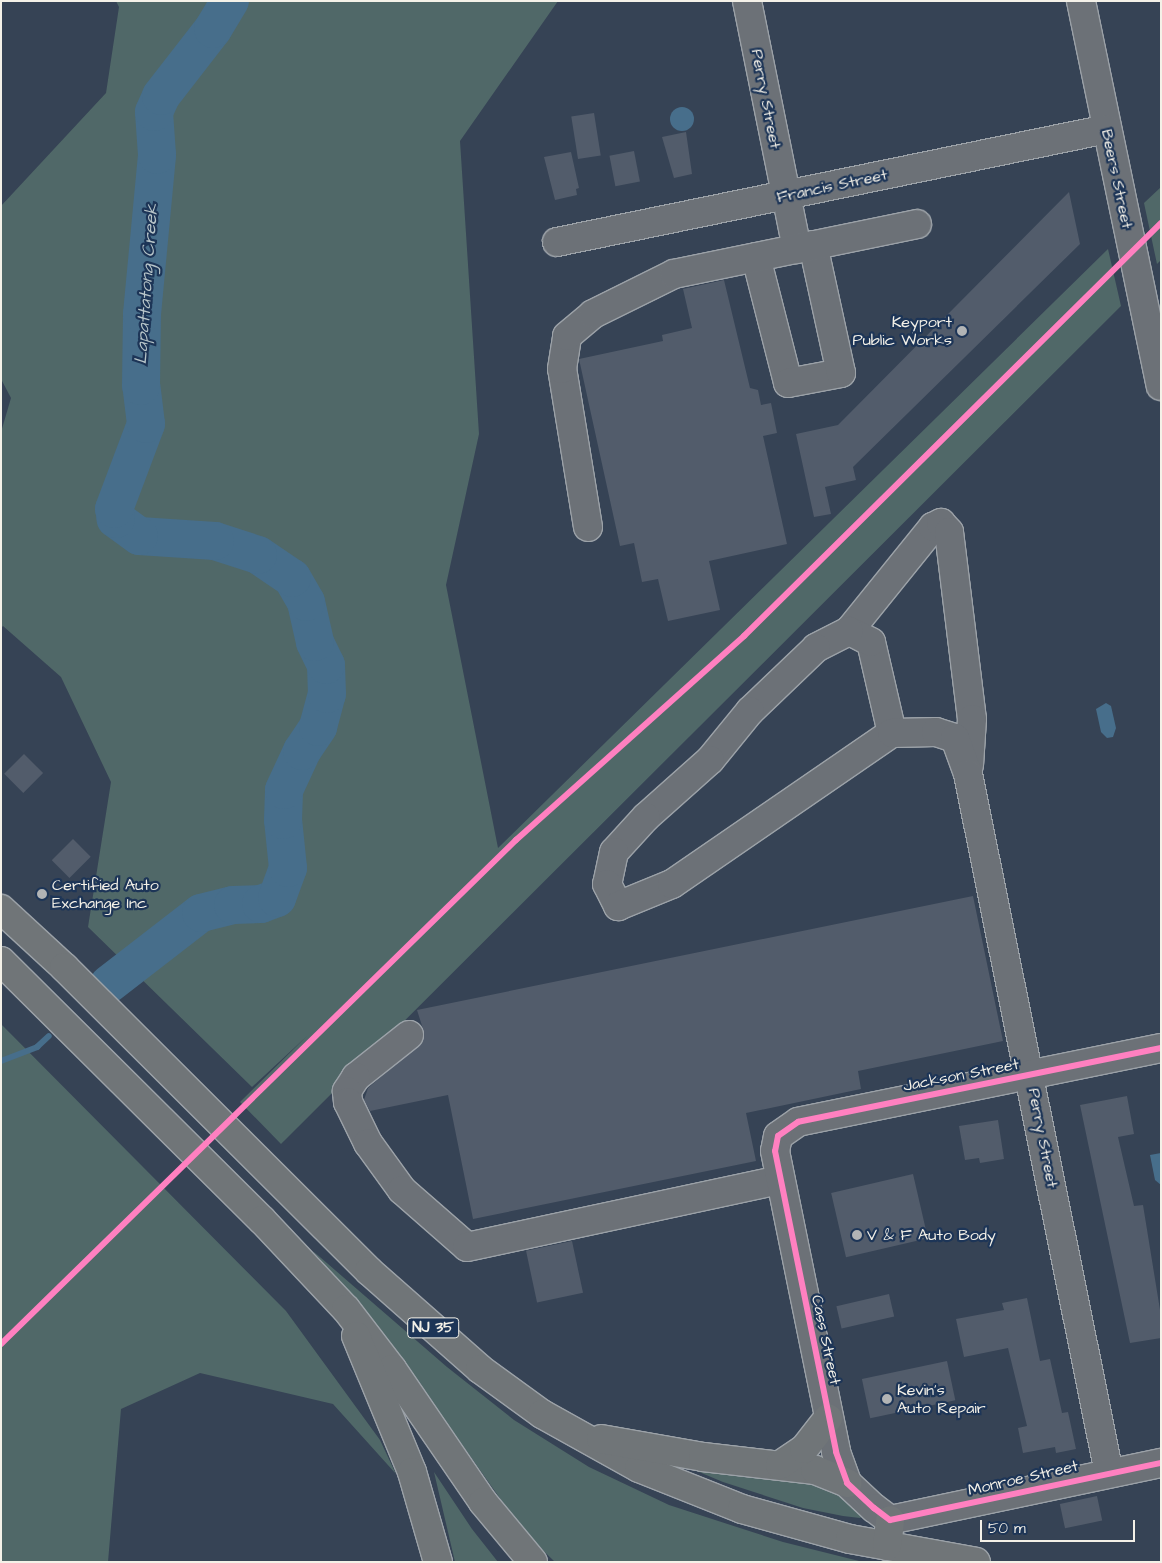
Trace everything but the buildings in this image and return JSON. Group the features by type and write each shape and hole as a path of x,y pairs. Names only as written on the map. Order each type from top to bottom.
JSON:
{"highway":[{"name":"NJ 35","path":"1,910 64,967 369,1271 480,1368 574,1433 639,1468 708,1498 785,1523 889,1533 976,1562"},
{"path":"1,961 268,1226 346,1308 392,1369 483,1502 533,1562"},
{"path":"346,1308 412,1472 438,1562"},
{"path":"780,1465 804,1450 828,1418"},
{"path":"574,1433 704,1457 815,1470 847,1483"}],"street":[{"name":"Perry Street","path":"747,1 786,196 805,247 840,373 788,383 756,257"},
{"name":"Beers Street","path":"1081,1 1106,129 1161,386"},
{"name":"Francis Street","path":"557,242 1106,129"},
{"path":"588,527 562,369 568,336 593,314 674,274 917,224"},
{"path":"942,523 948,532 972,719 968,774 955,738 936,732 892,733 672,884 618,906 606,884 614,852 646,817 710,760 750,711 816,648 849,631 933,527 942,523"},
{"path":"849,631 872,642 892,733"},
{"name":"Perry Street","path":"968,774 1031,1075 1109,1474"},
{"path":"410,1035 356,1077 347,1091 348,1102 368,1143 402,1190 467,1247 779,1180"},
{"name":"Jackson Street","path":"776,1144 783,1131 798,1122 1161,1048"},
{"name":"Cass Street","path":"776,1144 779,1180 828,1418 847,1483"},
{"name":"Monroe Street","path":"889,1533 1021,1492 1161,1463"},
{"path":"847,1483 889,1533"}],"green space":[{"path":"116,1 558,1 460,141 479,434 446,585 498,848 1108,249 1121,306 281,1144 240,1102 307,1036 252,1087 88,927 111,782 61,677 3,626 1,628 1,432 11,398 1,379 1,206 106,93 119,7"},
{"path":"1161,187 1161,260 1157,264 1144,203"},
{"path":"1,1024 286,1311 380,1440 396,1474 333,1404 200,1373 121,1409 108,1562 1,1562"},
{"path":"313,1251 447,1367 514,1420 589,1467 669,1505 783,1542 863,1562 555,1562 523,1531 386,1337"},
{"path":"680,1464 802,1478 833,1489 864,1515 860,1518 803,1508 723,1482"},
{"path":"434,1472 472,1529 498,1562 455,1562"}],"water":[{"path":"682,107 690,111 694,119 690,127 682,131 674,127 670,119 674,111"},
{"path":"1106,703 1111,706 1116,728 1113,737 1107,738 1101,732 1096,709"},
{"path":"1161,1153 1161,1185 1155,1180 1150,1155"}],"waterway":[{"name":"Lapattatong Creek","path":"109,984 201,913 233,905 261,904 277,898 288,868 283,820 284,790 302,751 318,727 327,694 326,665 315,642 306,602 292,578 258,555 215,541 139,536 116,519 114,509 146,424 141,386 142,314 157,155 154,112 161,96 213,29 230,1"},
{"name":"Lapattatong Creek","path":"1,1061 37,1047 49,1036"}],"cycle path":[{"path":"1,1344 516,840 744,636 1161,223"},
{"path":"1161,1048 798,1122 778,1136 775,1151 836,1452 847,1483 874,1508 890,1520 1161,1463"}],"place":[{"name":"Keyport Public Works","path":"962,331"},
{"name":"Certified Auto Exchange Inc","path":"42,894"},
{"name":"V & F Auto Body","path":"857,1235"},
{"name":"Kevin's Auto Repair","path":"887,1399"}]}
